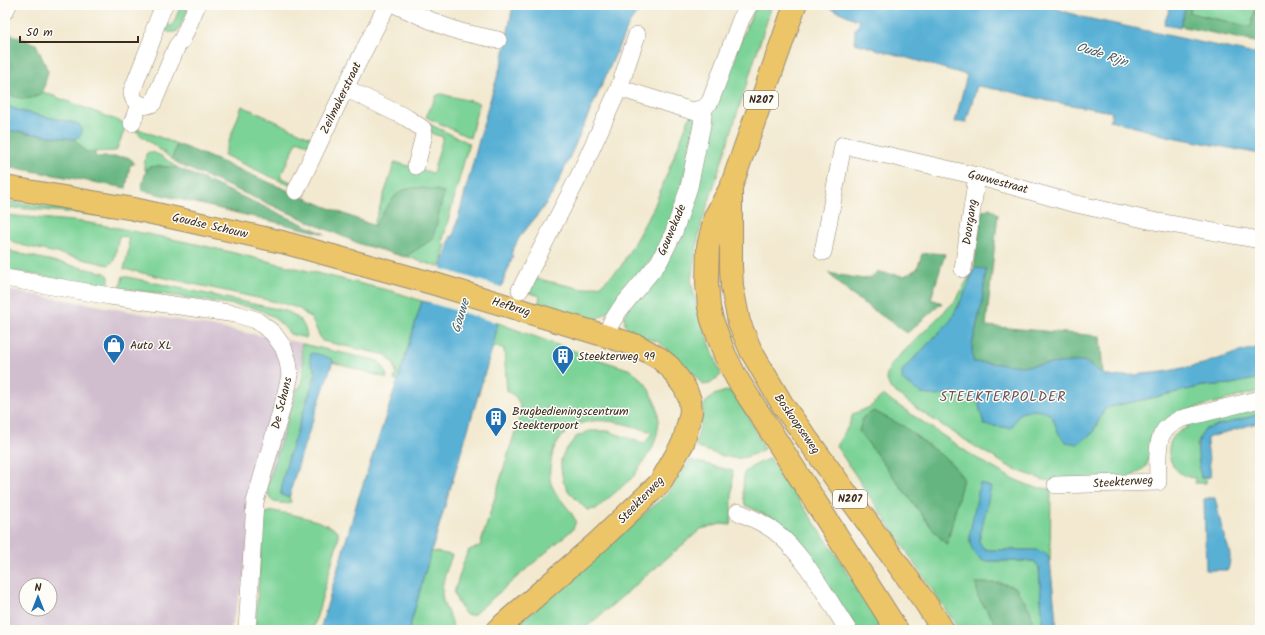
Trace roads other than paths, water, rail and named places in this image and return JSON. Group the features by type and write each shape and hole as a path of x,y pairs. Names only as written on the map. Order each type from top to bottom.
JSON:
{"main road":[{"name":"Boskoopseweg","path":"793,9 731,187 716,217 708,247 707,283 710,307 716,333 736,377 897,630"},
{"name":"Goudse Schouw","path":"6,187 134,209 282,242 408,276"},
{"name":"Boskoopseweg","path":"731,187 732,287 739,322 751,351 784,407 925,602 943,630"},
{"name":"Hefbrug","path":"408,276 545,317"},
{"name":"Steekterweg","path":"497,630 604,536 660,484 683,443 691,412 690,400 685,388 670,367 659,358 638,346 545,317"}],"street":[{"path":"5,11 8,5"},
{"path":"164,5 154,30 154,36 132,91 132,96 139,105 148,106 153,103 177,46 182,40 197,5"},
{"name":"Zeilmakerstraat","path":"296,191 345,88 387,5"},
{"path":"396,5 454,30 498,40"},
{"name":"Gouwekade","path":"606,336 611,323 620,309 658,262 674,232 689,187 702,125 704,108 710,102 741,19 749,5"},
{"path":"520,290 579,176 619,88 637,35"},
{"path":"154,36 177,46"},
{"path":"345,88 407,118 423,129 424,135 416,166"},
{"path":"619,88 692,111 704,108"},
{"path":"132,123 139,105"},
{"name":"Gouwestraat","path":"823,252 843,145 976,176 1088,206 1148,220 1260,240"},
{"name":"Doorgang","path":"963,269 976,176"},
{"name":"De Schans","path":"5,278 110,296 236,314 256,320 273,333 283,348 288,361 290,375 255,502 247,630"},
{"name":"Steekterweg","path":"1056,485 1158,482 1160,443 1162,434 1168,426 1180,419 1260,399"},
{"path":"738,512 755,519 772,529 784,539 806,566 846,629"}],"water":[{"name":"Gouwe","path":"513,5 644,5 629,24 554,192 519,238 511,254 513,256 501,288 493,322 498,323 493,346 409,630 320,630 358,499 398,380 422,301 431,303 451,236 453,237 488,107 503,58"},
{"name":"Oude Rijn","path":"823,5 1045,5 1082,17 1260,55 1260,154 1167,136 1110,120 1112,112 1048,101 1012,92 977,86 966,122 955,122 967,75 855,43 855,30 860,21"},
{"path":"1171,5 1186,5 1180,28 1164,24"},
{"path":"5,105 20,111 79,124 81,135 74,139 5,130"},
{"path":"974,268 986,269 982,303 972,345 973,362 1026,366 1084,361 1103,374 1113,377 1163,372 1203,364 1239,352 1260,347 1260,378 1231,384 1203,386 1105,408 1092,434 1077,444 1066,442 1059,434 1052,416 1044,411 1032,410 1020,413 1011,428 984,425 978,402 971,397 954,393 937,396 922,394 902,380 902,371 951,320 967,288"},
{"path":"311,353 332,359 333,361 303,449 291,489 291,495 288,497 281,495 283,478 316,373 310,360"},
{"path":"1260,414 1260,422 1207,438 1211,477 1201,478 1198,447 1201,435 1205,429"},
{"path":"980,483 991,487 979,541 982,547 987,550 1036,550 1045,553 1050,560 1057,630 1043,630 1039,567 1034,561 983,561 974,552 970,541 970,532"},
{"path":"1215,498 1230,555 1228,570 1206,570 1204,499"}],"place":[{"name":"Auto XL","path":"114,364"},
{"name":"Steekterweg 99","path":"563,376"},
{"name":"Brugbedieningscentrum Steekterpoort","path":"496,438"}],"district":[{"name":"STEEKTERPOLDER","path":"1003,397"}]}
